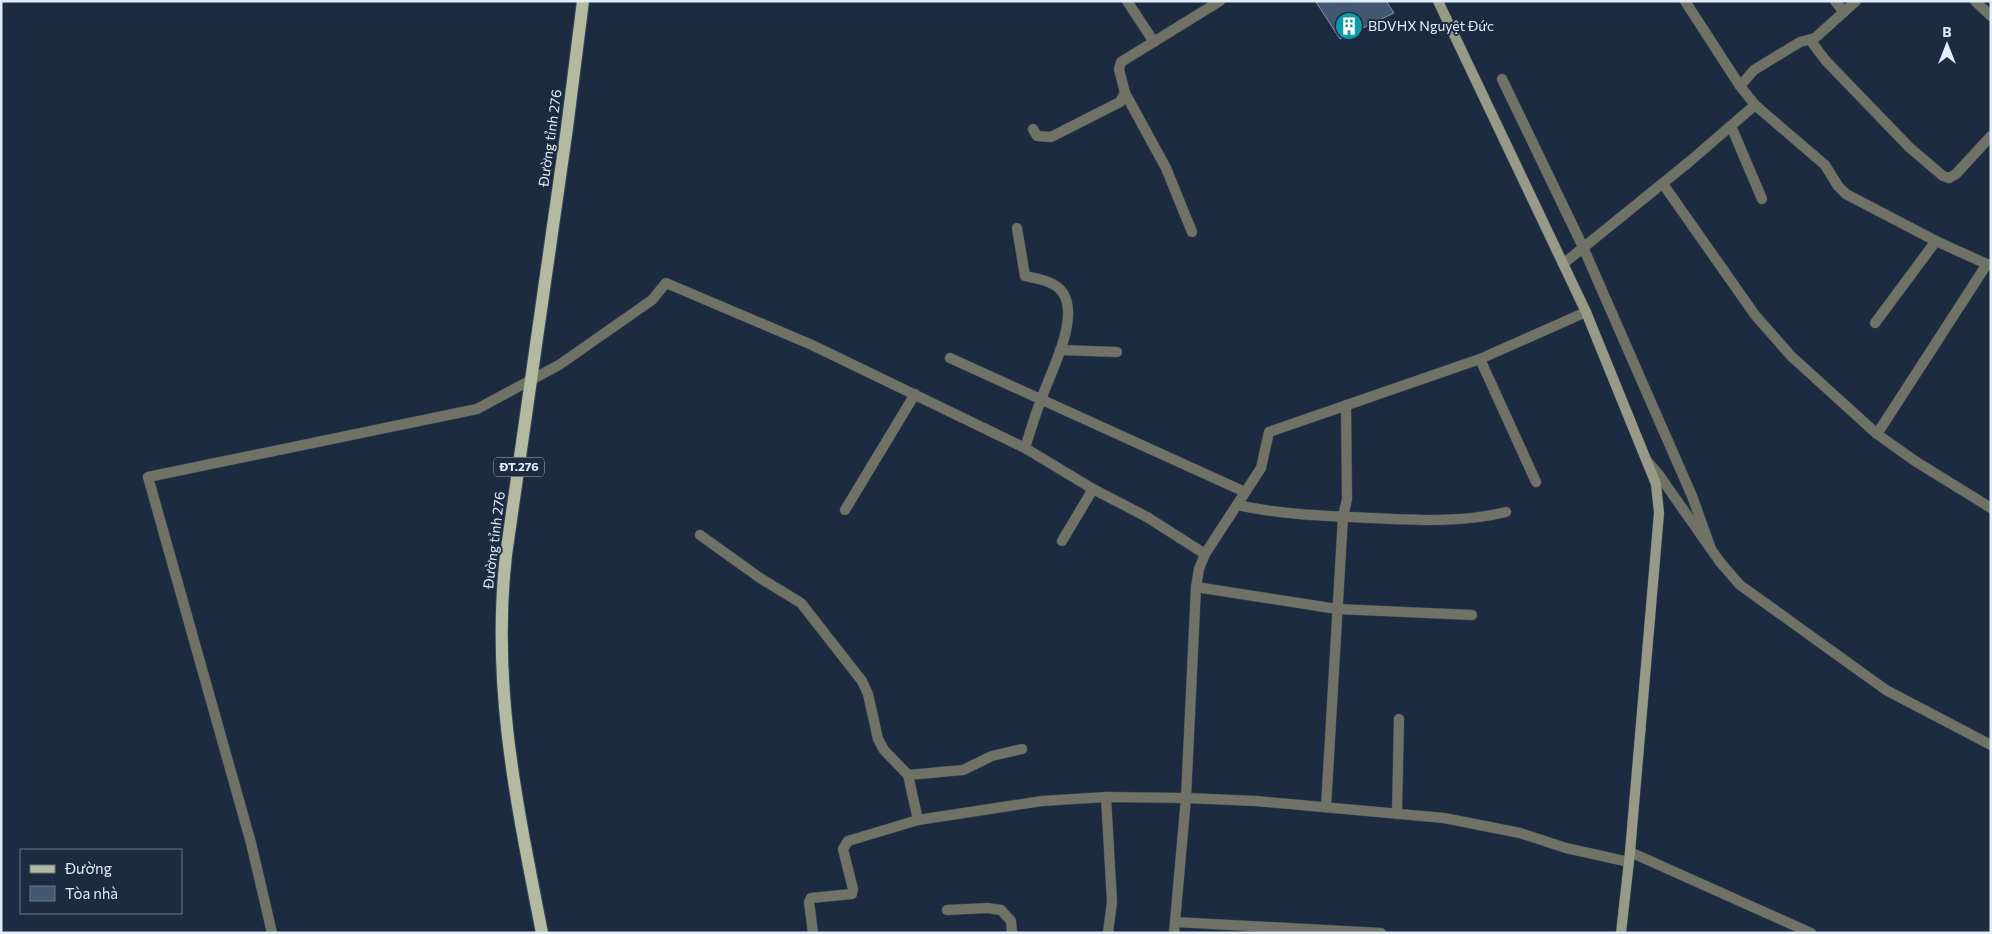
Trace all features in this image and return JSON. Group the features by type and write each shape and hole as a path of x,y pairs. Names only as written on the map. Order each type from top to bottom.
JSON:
{"main road":[{"name":"Đường tỉnh 276","path":"542,933 511,758 503,698 500,643 503,580 567,128 582,1"},
{"path":"1438,1 1586,312 1656,484 1660,513 1630,857 1621,933"}],"street":[{"path":"1127,1 1154,42"},
{"path":"1192,232 1166,168 1125,93 1118,69 1121,62 1220,1"},
{"path":"1685,1 1740,86 1755,105 1825,166 1838,186 1846,194 1936,242 1989,265 1877,434"},
{"path":"1835,1 1844,12"},
{"path":"1740,86 1754,70 1800,42 1810,40 1856,1"},
{"path":"1975,1 1991,16"},
{"path":"1810,40 1826,61 1910,148 1943,176 1949,178 1956,174 1991,136"},
{"path":"1502,79 1583,247 1692,496 1711,549"},
{"path":"1033,129 1040,137 1051,136 1120,102 1125,93"},
{"path":"1563,264 1663,184 1755,105"},
{"path":"1731,126 1762,199"},
{"path":"1663,184 1771,336 1877,434 1915,461 1991,508"},
{"path":"1017,228 1025,276 1051,283 1062,292 1068,304 1068,322 1060,350 1025,448"},
{"path":"1876,323 1936,242"},
{"path":"272,933 251,844 148,476 465,413 477,409 559,364 652,300 666,284 812,345 1025,448 1092,489 1147,517 1205,554"},
{"path":"1381,933 1174,928 1186,798 1196,587 1199,569 1205,554 1260,468 1269,432 1480,359 1586,312"},
{"path":"1060,350 1117,352"},
{"path":"950,358 1245,492"},
{"path":"1480,359 1536,482"},
{"path":"845,510 914,394"},
{"path":"1326,808 1343,517 1347,499 1346,405"},
{"path":"1648,462 1660,474 1711,549 1740,585 1886,690 1991,745"},
{"path":"1062,541 1092,489"},
{"path":"1237,505 1291,515 1343,517 1467,520 1506,512"},
{"path":"700,535 760,578 801,603 862,681 868,694 878,739 884,750 908,775 918,820"},
{"path":"1196,587 1337,609 1472,615"},
{"path":"1397,814 1399,719"},
{"path":"908,775 962,770 992,756 1022,749"},
{"path":"813,933 809,902 811,898 852,894 853,889 843,849 845,844 918,820 1042,802 1106,797 1256,801 1444,818 1520,833 1566,848 1630,857 1811,933"},
{"path":"1106,797 1112,902 1108,933"},
{"path":"947,910 987,908 1001,910 1011,921 1012,933"}],"building":[{"name":"BDVHX Nguyệt Đức","path":"1386,1 1394,13 1340,39 1316,2"}],"place":[{"name":"BDVHX Nguyệt Đức","path":"1349,26"}]}
